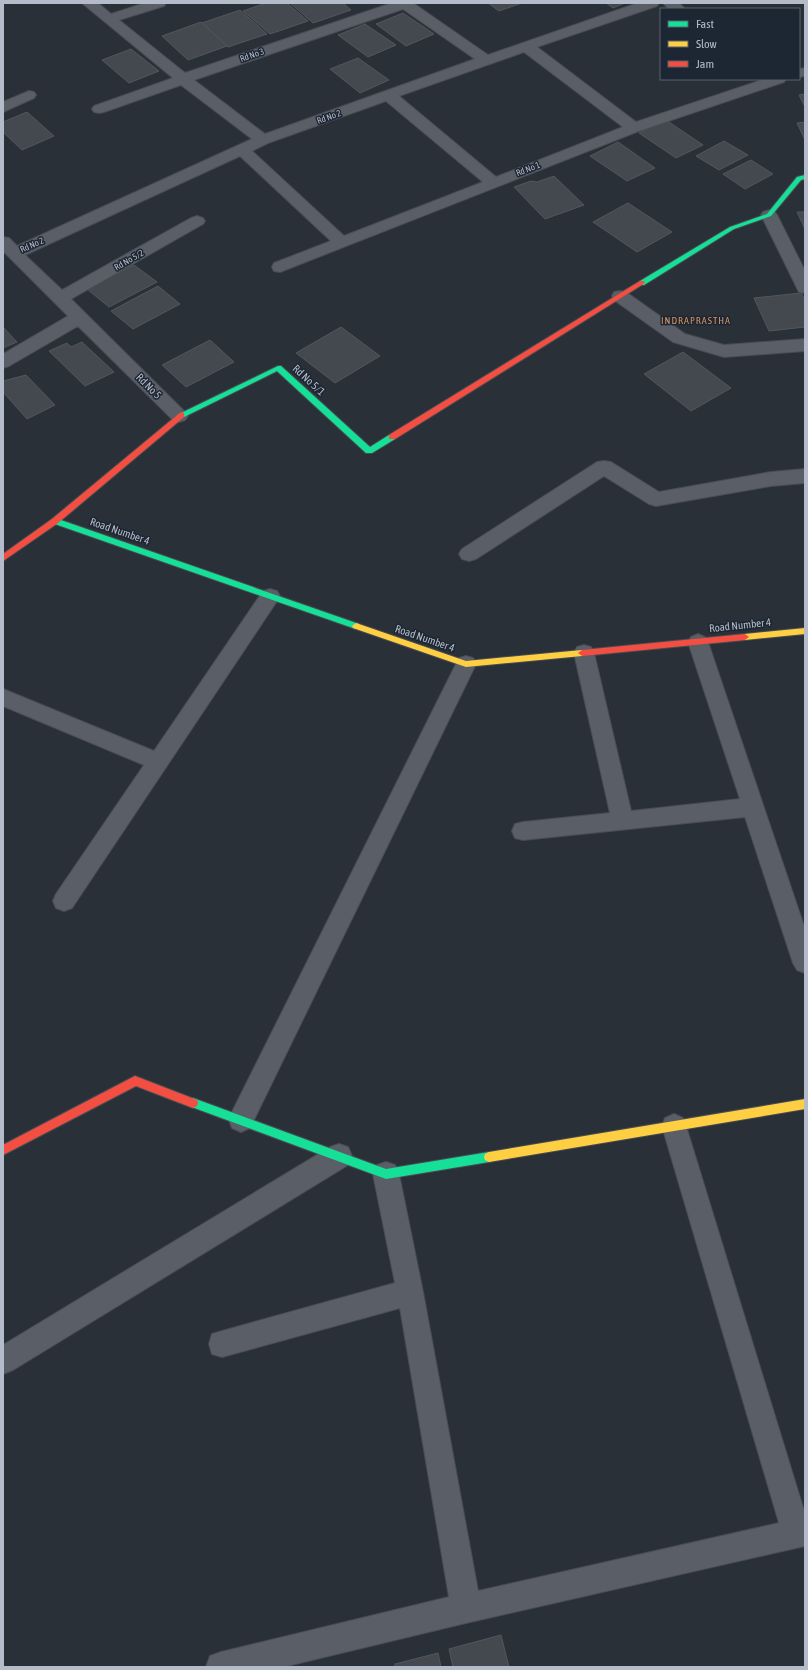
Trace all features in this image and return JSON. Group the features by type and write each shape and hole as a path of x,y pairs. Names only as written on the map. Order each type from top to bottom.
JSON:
{"street":[{"path":"89,3 183,79 263,140"},
{"path":"109,19 158,3"},
{"path":"405,3 486,60"},
{"name":"Rd No 3","path":"99,109 405,3"},
{"name":"Rd No 2","path":"9,248 263,140 486,60 652,3"},
{"path":"526,46 634,128"},
{"name":"Rd No 1","path":"280,267 634,128 772,80"},
{"path":"3,108 29,95"},
{"path":"388,95 494,182"},
{"path":"242,150 342,243"},
{"path":"805,177 799,178 770,215 732,228 620,296 679,338 724,351 805,345"},
{"path":"770,215 805,288"},
{"name":"Rd No 5/2","path":"60,298 197,221"},
{"name":"Rd No 5","path":"9,248 179,416"},
{"name":"Rd No 5/1","path":"179,416 278,368 369,451 620,296"},
{"path":"3,362 80,317"},
{"path":"3,558 55,521 179,416"},
{"path":"469,554 604,467 656,499 771,478 805,476"},
{"name":"Road Number 4","path":"55,521 466,664 805,631"},
{"path":"64,901 270,596"},
{"path":"698,642 805,964"},
{"path":"584,653 623,821"},
{"path":"241,1120 466,664"},
{"path":"3,697 158,762"},
{"path":"523,831 752,807"},
{"path":"3,1150 136,1081 386,1174 805,1104"},
{"path":"221,1667 466,1608 801,1534 674,1126"},
{"path":"3,1360 339,1156"},
{"path":"386,1174 410,1292 466,1608"},
{"path":"222,1344 410,1292"}],"building":[{"path":"266,3 287,3 308,21 270,34 243,11"},
{"path":"290,3 343,3 351,10 313,23"},
{"path":"488,3 522,3 499,11"},
{"path":"606,3 625,3 613,8"},
{"path":"240,10 267,34 228,47 202,23"},
{"path":"403,13 434,34 406,46 376,24"},
{"path":"201,22 227,46 188,60 162,36"},
{"path":"365,24 396,45 368,57 338,35"},
{"path":"131,49 159,71 129,83 102,60"},
{"path":"358,58 389,80 360,93 330,69"},
{"path":"805,94 805,107 799,95"},
{"path":"27,112 54,136 22,150 3,132 3,122"},
{"path":"666,120 703,145 676,158 639,133"},
{"path":"805,122 805,140 797,123"},
{"path":"724,141 748,155 719,170 696,156"},
{"path":"618,142 655,168 627,181 590,156"},
{"path":"751,160 773,174 745,189 723,174"},
{"path":"554,176 584,205 545,219 514,187 531,181 537,182"},
{"path":"628,203 672,232 637,252 593,222"},
{"path":"797,212 805,212 805,229"},
{"path":"134,265 157,282 109,307 87,289"},
{"path":"158,286 180,304 133,329 111,311"},
{"path":"801,293 805,300 805,327 769,331 754,298"},
{"path":"3,327 17,342 3,348"},
{"path":"341,327 380,356 335,383 296,353"},
{"path":"210,340 234,362 186,387 162,365"},
{"path":"82,342 114,372 85,386 49,351 67,343 71,347"},
{"path":"683,352 731,388 691,411 644,374"},
{"path":"26,375 55,405 27,419 3,392 3,381"},
{"path":"501,1635 509,1667 453,1667 449,1649"},
{"path":"438,1653 441,1667 395,1667 395,1664"}],"traffic: fast":[{"path":"642,283 732,228 769,215 799,178 805,177"},
{"path":"181,415 278,368 369,451 392,437"},
{"path":"55,521 356,626"},
{"path":"193,1103 386,1174 489,1157"}],"traffic: slow":[{"path":"356,626 466,664 582,653"},
{"path":"745,637 805,631"},
{"path":"489,1157 805,1104"}],"traffic: jam":[{"path":"392,437 642,283"},
{"path":"3,558 55,521 181,415"},
{"path":"582,653 745,637"},
{"path":"3,1150 135,1081 193,1103"}],"district":[{"name":"INDRAPRASTHA","path":"696,320"}]}
